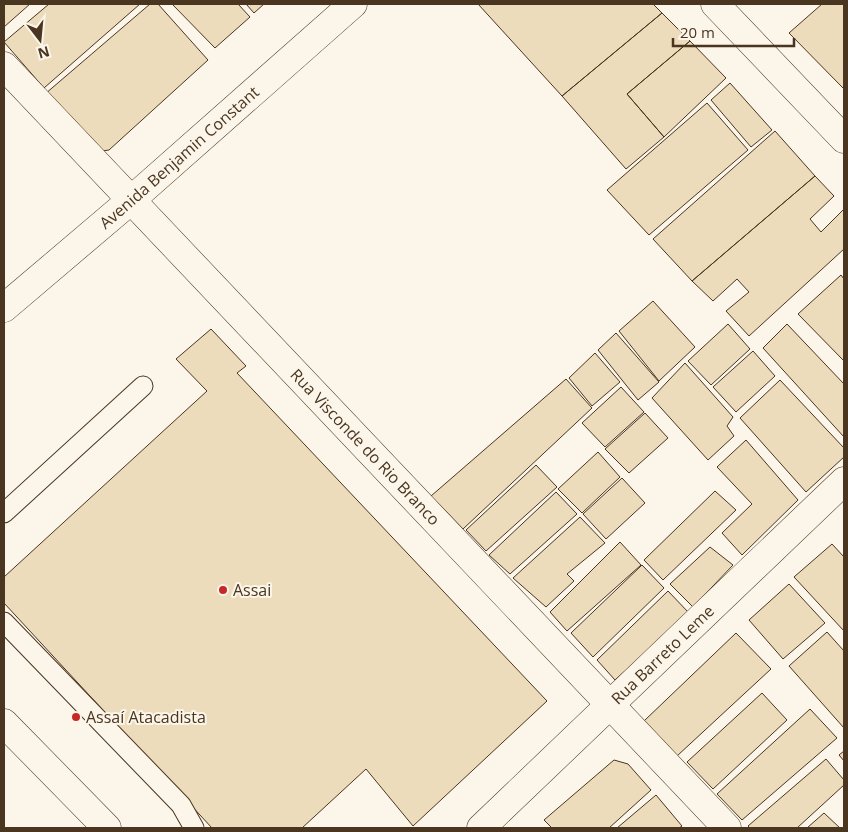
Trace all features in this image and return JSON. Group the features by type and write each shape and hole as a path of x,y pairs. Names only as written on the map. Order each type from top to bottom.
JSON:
{"street":[{"name":"Avenida Benjamin Constant","path":"4,308 353,4"},
{"path":"715,4 844,139"},
{"name":"Rua Visconde do Rio Branco","path":"4,66 727,828"},
{"name":"Rua Barreto Leme","path":"481,828 844,481"},
{"path":"4,723 108,828"}],"lane":[{"path":"4,513 142,386"},
{"path":"4,622 181,805 194,828"}],"building":[{"path":"4,4 30,4 4,27"},
{"path":"49,4 140,4 44,88 4,42"},
{"path":"150,4 158,4 208,60 109,150 96,152 45,94"},
{"path":"172,4 238,4 250,17 215,48"},
{"path":"246,4 264,4 254,13"},
{"path":"478,4 653,4 662,13 562,96"},
{"path":"822,4 844,4 843,88 789,33"},
{"path":"662,13 690,41 627,94 664,137 626,169 562,96"},
{"path":"690,41 726,78 664,137 627,94"},
{"path":"730,83 772,130 751,147 711,100"},
{"path":"707,103 748,150 649,235 607,190"},
{"path":"775,131 815,176 692,281 653,239"},
{"path":"815,176 834,196 810,219 821,232 844,209 844,249 749,336 726,311 749,292 737,279 713,301 692,281"},
{"path":"841,275 844,279 844,361 798,314"},
{"path":"653,301 695,347 659,381 619,331"},
{"path":"728,324 750,349 711,385 688,361"},
{"path":"787,324 844,384 844,437 763,348"},
{"name":"Assai","path":"211,329 246,366 237,373 547,701 413,826 366,769 302,828 212,828 4,603 4,577 207,391 176,359"},
{"path":"616,333 659,382 638,400 598,350"},
{"path":"753,351 775,376 736,412 713,387"},
{"path":"595,353 620,382 592,406 569,378"},
{"path":"685,363 733,417 727,426 734,436 708,460 652,398"},
{"path":"566,379 592,408 463,529 431,496"},
{"path":"780,380 844,448 844,457 806,492 740,418"},
{"path":"621,387 644,412 605,447 582,423"},
{"path":"645,413 668,438 629,473 605,449"},
{"path":"746,440 798,500 742,555 722,533 752,504 717,467"},
{"path":"598,452 620,477 582,513 558,489"},
{"path":"536,465 557,487 486,551 466,530"},
{"path":"622,478 645,503 606,539 583,514"},
{"path":"715,491 736,510 663,580 644,560"},
{"path":"556,492 577,514 510,574 489,555"},
{"path":"580,517 605,543 567,574 574,581 546,607 513,578"},
{"path":"620,542 641,565 567,631 550,612"},
{"path":"832,544 844,557 844,631 794,577"},
{"path":"710,547 733,565 693,607 670,584"},
{"path":"642,565 664,588 593,657 571,633"},
{"path":"789,584 825,623 783,659 749,620"},
{"path":"668,591 689,613 615,680 597,660"},
{"path":"827,632 844,651 844,728 789,666"},
{"path":"736,633 771,669 677,756 644,721"},
{"path":"762,693 787,720 713,789 687,762"},
{"path":"810,709 837,738 742,820 717,794"},
{"path":"844,751 844,761 839,755"},
{"path":"826,759 844,780 844,785 797,828 750,828 748,826"},
{"path":"614,760 628,764 651,790 609,828 552,828 544,820"},
{"path":"656,795 682,826 679,828 617,828"},
{"path":"824,813 840,828 807,828"}],"place":[{"name":"Assai","path":"223,590"},
{"name":"Assaí Atacadista","path":"76,717"}]}
